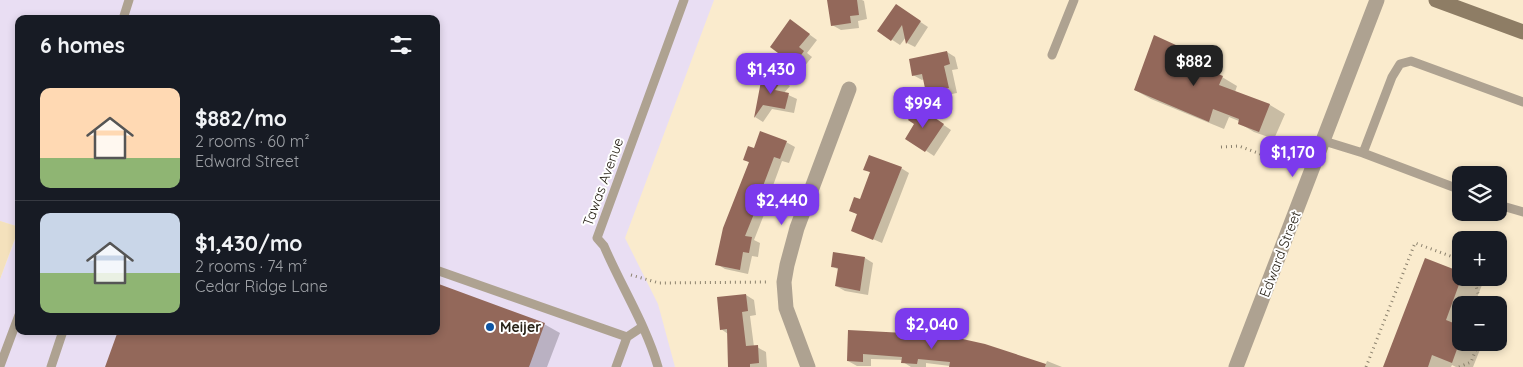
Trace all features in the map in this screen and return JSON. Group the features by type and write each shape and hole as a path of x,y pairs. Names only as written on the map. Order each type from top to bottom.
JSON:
{"main road":[{"path":"1436,0 1523,32"}],"street":[{"name":"Edward Street","path":"1236,367 1377,0"},
{"path":"808,367 786,308 784,282 797,228 849,89"}],"lane":[{"path":"124,15 129,0"},
{"name":"Tawas Avenue","path":"658,367 642,327 604,246 597,238 682,0"},
{"path":"1052,55 1074,0"},
{"path":"1363,154 1392,77 1400,64 1411,61 1523,102"},
{"path":"1324,141 1452,187"},
{"path":"1507,207 1523,212"},
{"path":"440,271 627,337"},
{"path":"0,366 15,326"},
{"path":"616,367 627,337 642,327"},
{"path":"50,367 62,335"}],"path":[{"path":"1221,147 1239,146 1293,166"},
{"path":"1366,367 1415,243 1452,257"},
{"path":"630,274 659,283 774,282"},
{"path":"1459,367 1471,362 1475,351"}],"shaded area":[{"path":"0,0 714,0 625,238 658,304 675,367 0,367 0,279 15,240 15,335 440,335 440,15 15,15 15,226 0,221"},
{"path":"0,221 15,226 15,238 0,279"}],"building":[{"path":"827,0 857,0 859,15 850,16 851,23 831,26"},
{"path":"896,4 921,21 906,44 902,25 891,41 877,31"},
{"path":"790,19 810,34 799,47 804,51 794,65 770,47"},
{"path":"1154,35 1189,51 1185,60 1223,76 1219,85 1270,104 1259,132 1238,124 1239,119 1213,109 1209,122 1134,90"},
{"path":"947,51 950,64 944,66 949,88 926,93 922,74 912,76 909,59"},
{"path":"762,76 782,80 775,90 789,93 785,109 763,105 754,118"},
{"path":"917,106 944,124 925,152 905,139 914,124 908,120"},
{"path":"760,131 787,141 780,159 774,157 763,186 771,189 764,206 758,204 745,236 752,237 749,253 743,252 740,270 715,265 723,228 749,162 743,160 748,146 754,148"},
{"path":"869,155 902,167 873,240 851,231 857,214 849,211 854,197 860,199 870,172 863,170"},
{"path":"833,252 865,257 860,291 835,286 838,268 831,267"},
{"path":"1425,258 1452,268 1452,286 1458,286 1455,296 1452,296 1452,304 1446,320 1452,322 1452,351 1456,351 1452,363 1432,355 1428,367 1383,367"},
{"name":"Meijer","path":"440,284 545,323 529,367 105,367 117,335 440,335"},
{"path":"746,294 748,311 742,312 746,346 758,345 759,363 750,364 750,367 728,367 727,329 720,330 717,297"},
{"path":"907,327 921,328 920,333 949,336 985,344 1046,364 1045,367 949,367 950,362 918,359 917,364 901,363 902,357 863,354 863,362 847,361 848,330 905,333"}],"place":[{"name":"Meijer","path":"490,327"}]}
